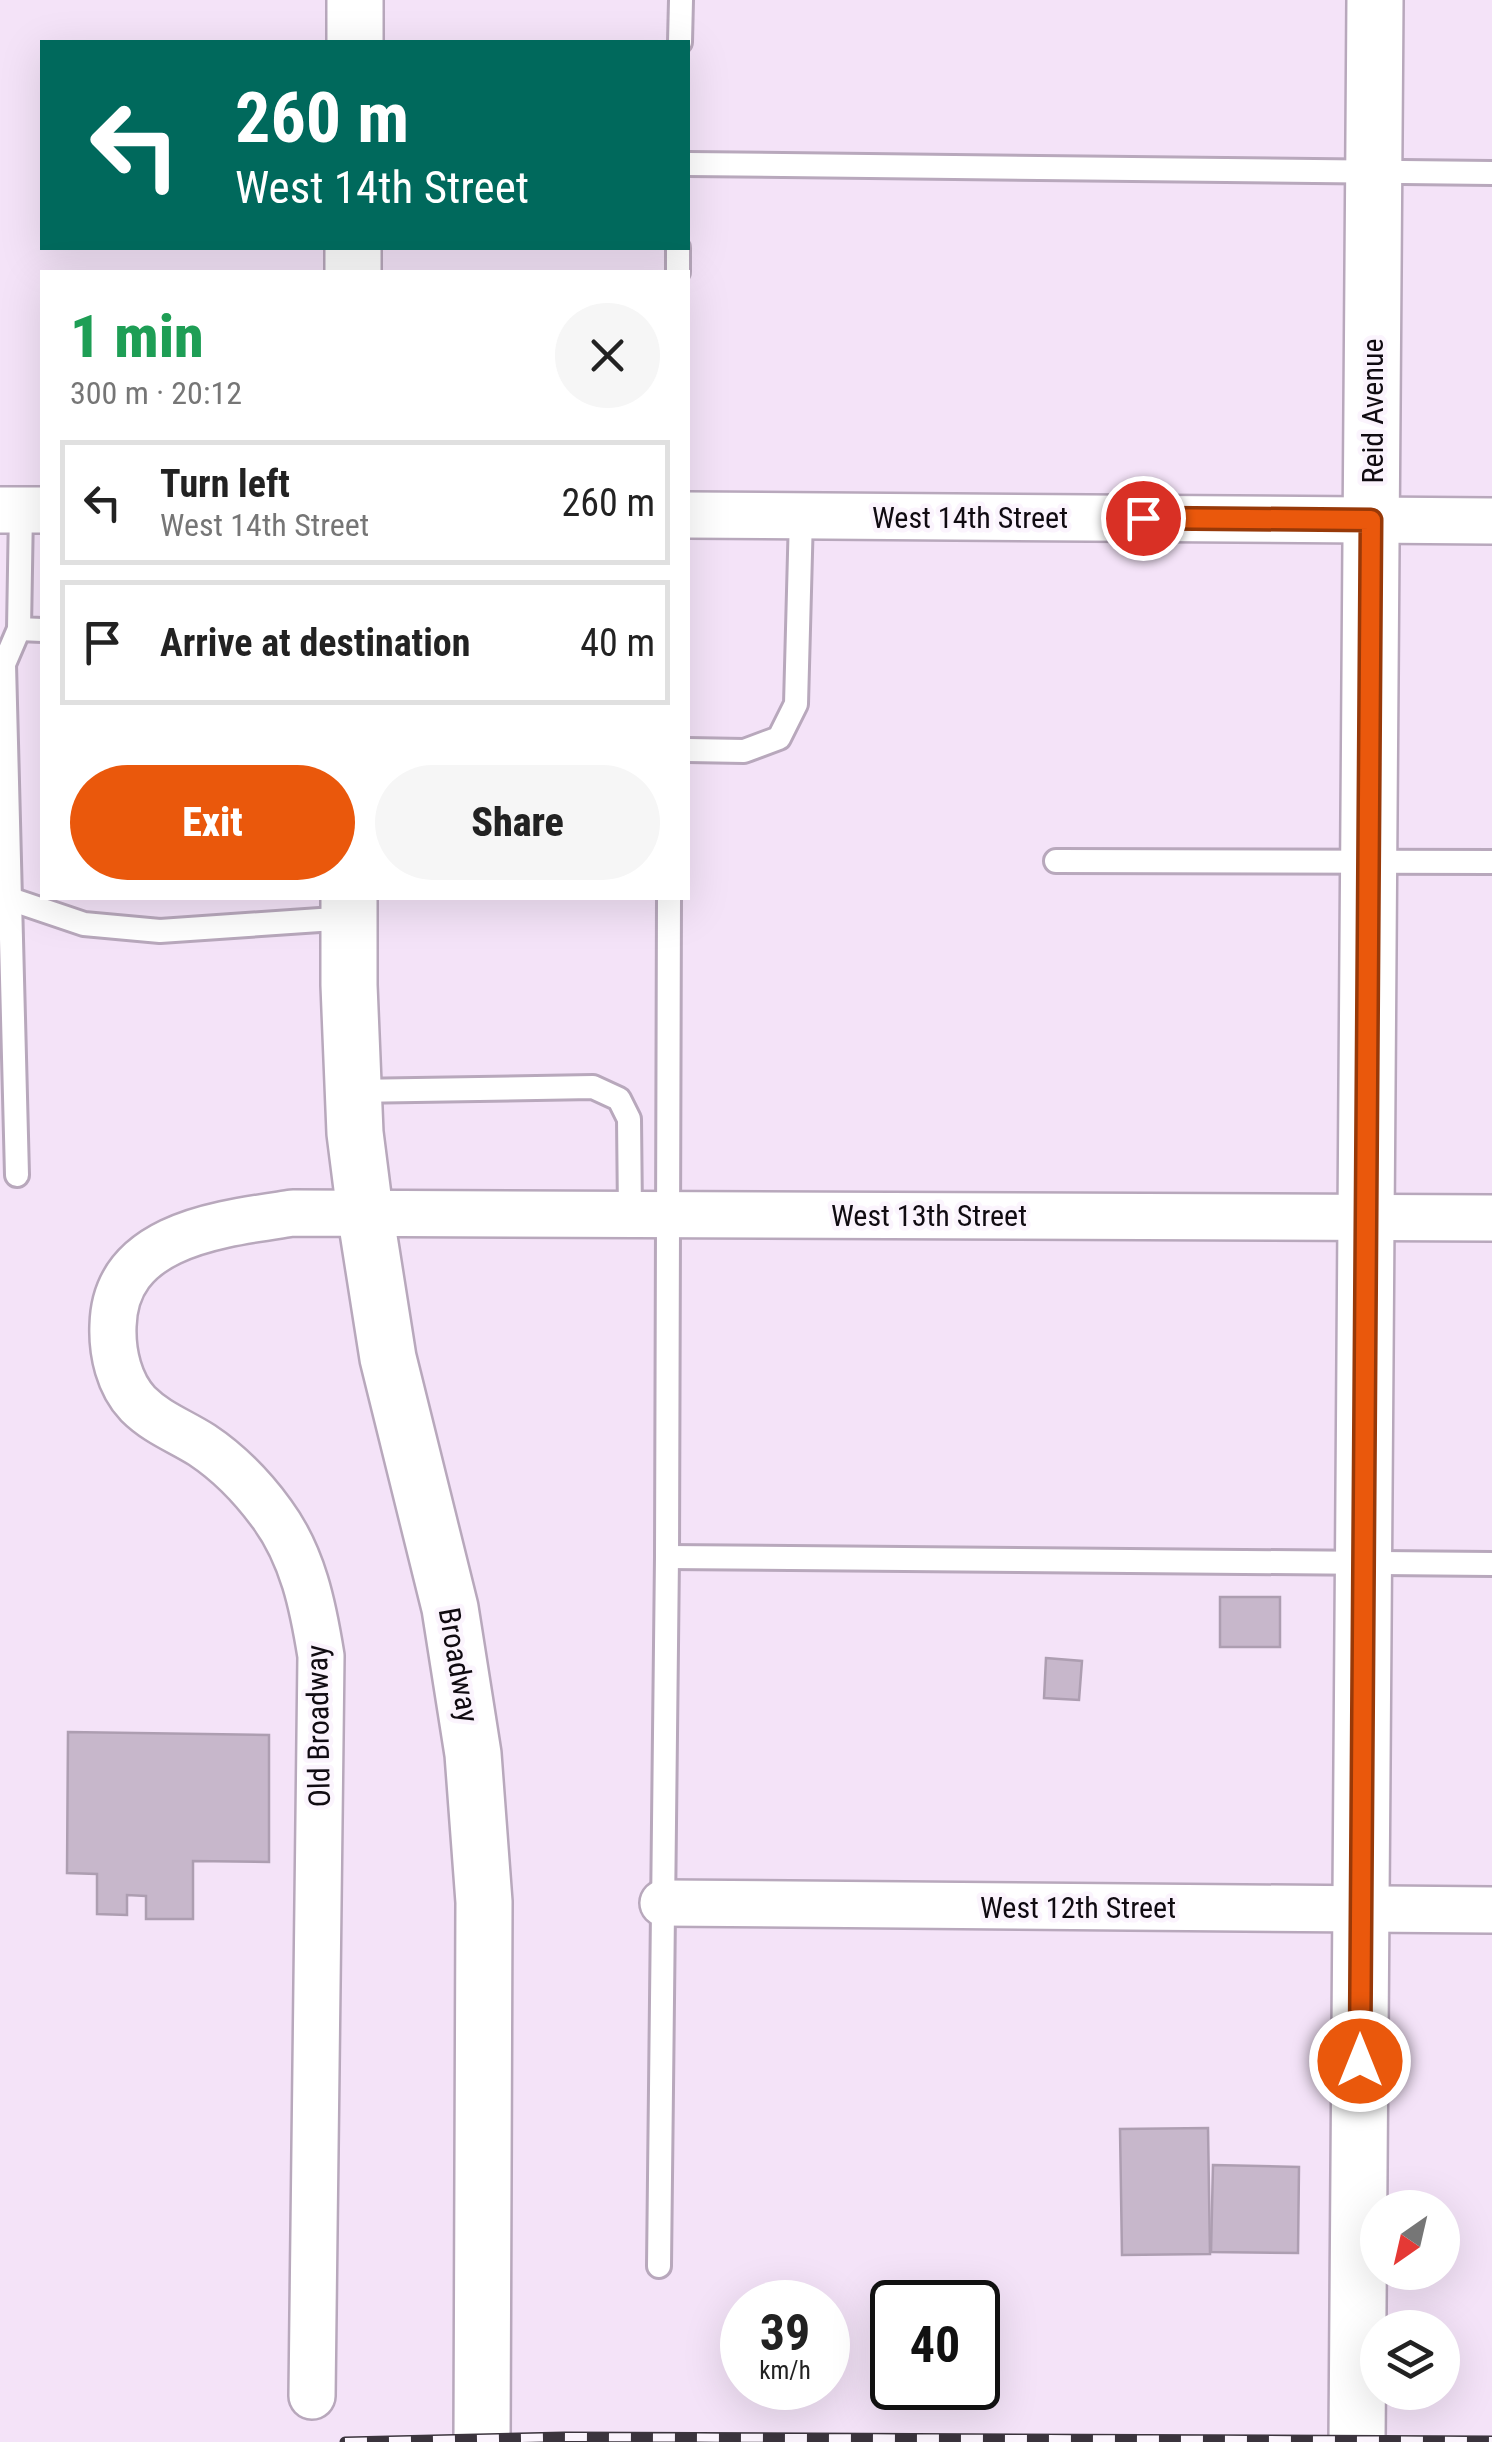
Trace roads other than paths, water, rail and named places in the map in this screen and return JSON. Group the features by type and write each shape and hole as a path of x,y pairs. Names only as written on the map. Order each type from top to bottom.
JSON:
{"street":[{"path":"354,40 355,0"},
{"name":"Reid Avenue","path":"1357,2442 1375,0"},
{"name":"West 14th Street","path":"690,515 1492,520"},
{"name":"Broadway","path":"349,908 354,1133 365,1212 388,1358 450,1608 473,1754 484,1902 482,2442"},
{"name":"West 13th Street","path":"365,1212 1492,1218"},
{"name":"Old Broadway","path":"312,2396 322,1656 302,1569 290,1542 264,1504 218,1456 152,1416 134,1400 123,1382 115,1354 113,1315 114,1300 128,1274 158,1248 180,1238 279,1215 365,1212"},
{"name":"West 12th Street","path":"664,1904 1492,1910"}],"lane":[{"path":"680,40 681,0"},
{"path":"690,164 1492,173"},
{"path":"17,1176 4,664 18,629 21,510"},
{"path":"690,750 744,751 779,738 788,721 796,704 801,516"},
{"path":"18,629 40,630"},
{"path":"1056,861 1492,862"},
{"path":"10,899 84,924 160,932 349,908"},
{"path":"659,2266 668,1557 649,1213 668,900"},
{"path":"353,1091 593,1087 619,1099 629,1119 649,1213"},
{"path":"668,1557 1492,1564"}],"railway":[{"path":"345,2442 564,2437 1492,2441"}]}
